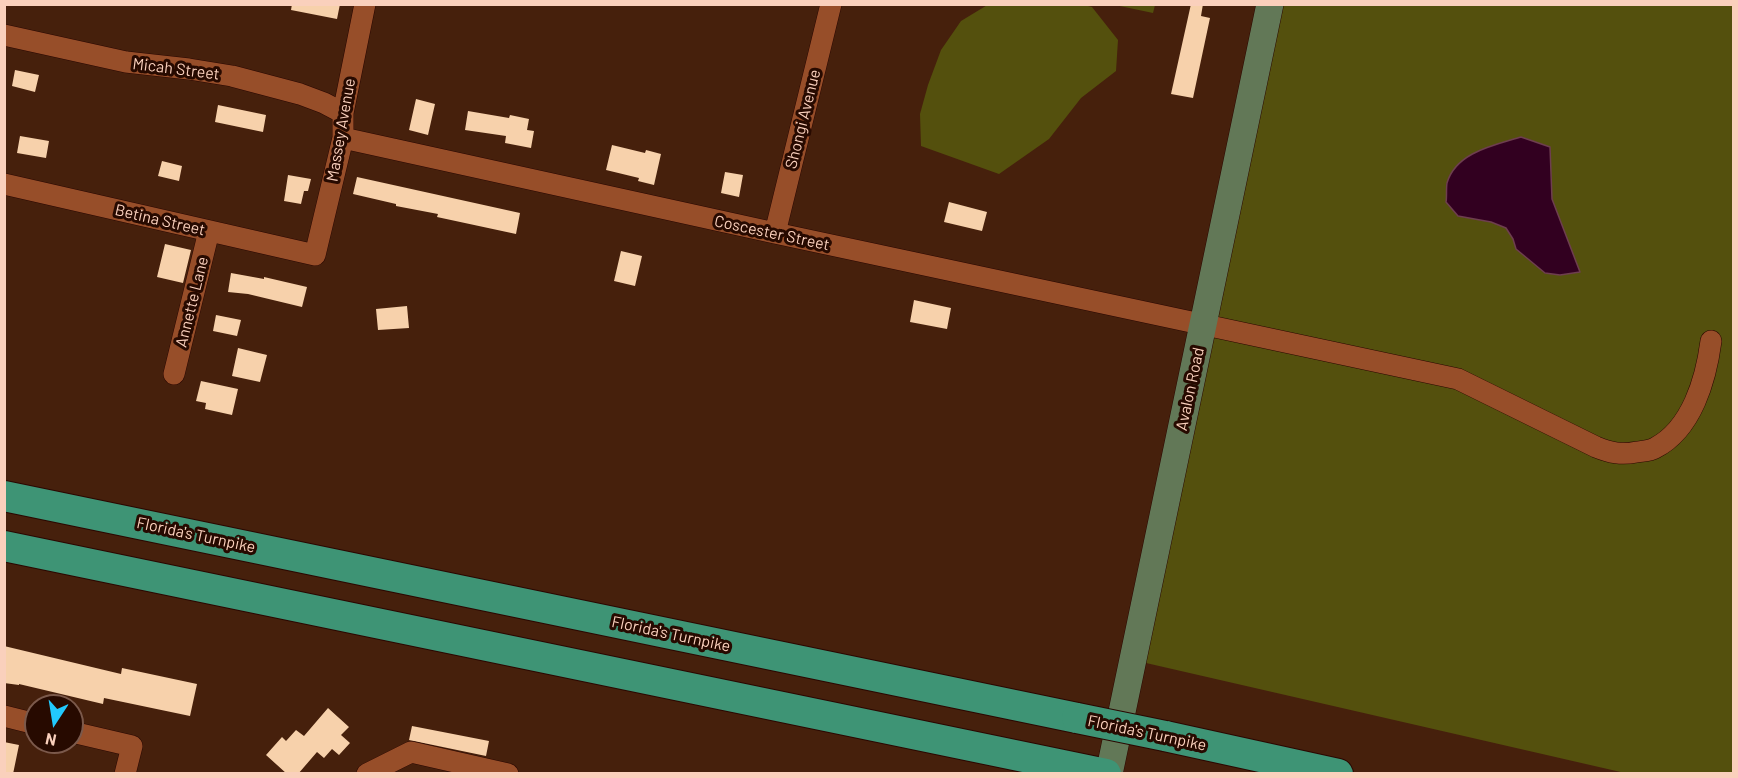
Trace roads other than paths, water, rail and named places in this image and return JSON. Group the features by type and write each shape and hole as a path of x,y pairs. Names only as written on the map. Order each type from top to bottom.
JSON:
{"highway":[{"name":"Florida's Turnpike","path":"4,496 1165,736 1338,774"},
{"path":"4,546 1107,774"}],"main road":[{"name":"Avalon Road","path":"1107,774 1270,4"}],"street":[{"name":"Massey Avenue","path":"315,255 343,138 343,113 365,4"},
{"name":"Shongi Avenue","path":"775,233 831,4"},
{"name":"Micah Street","path":"4,35 126,62 232,76 300,94 343,113"},
{"name":"Coscester Street","path":"343,138 1458,379 1596,447 1622,454 1653,450 1671,438 1697,397 1707,369 1711,341"},
{"name":"Betina Street","path":"4,184 315,255"},
{"name":"Annette Lane","path":"174,374 209,231"},
{"path":"4,716 24,721"},
{"path":"84,735 132,746 125,774"},
{"path":"367,774 411,752 508,774"}]}
